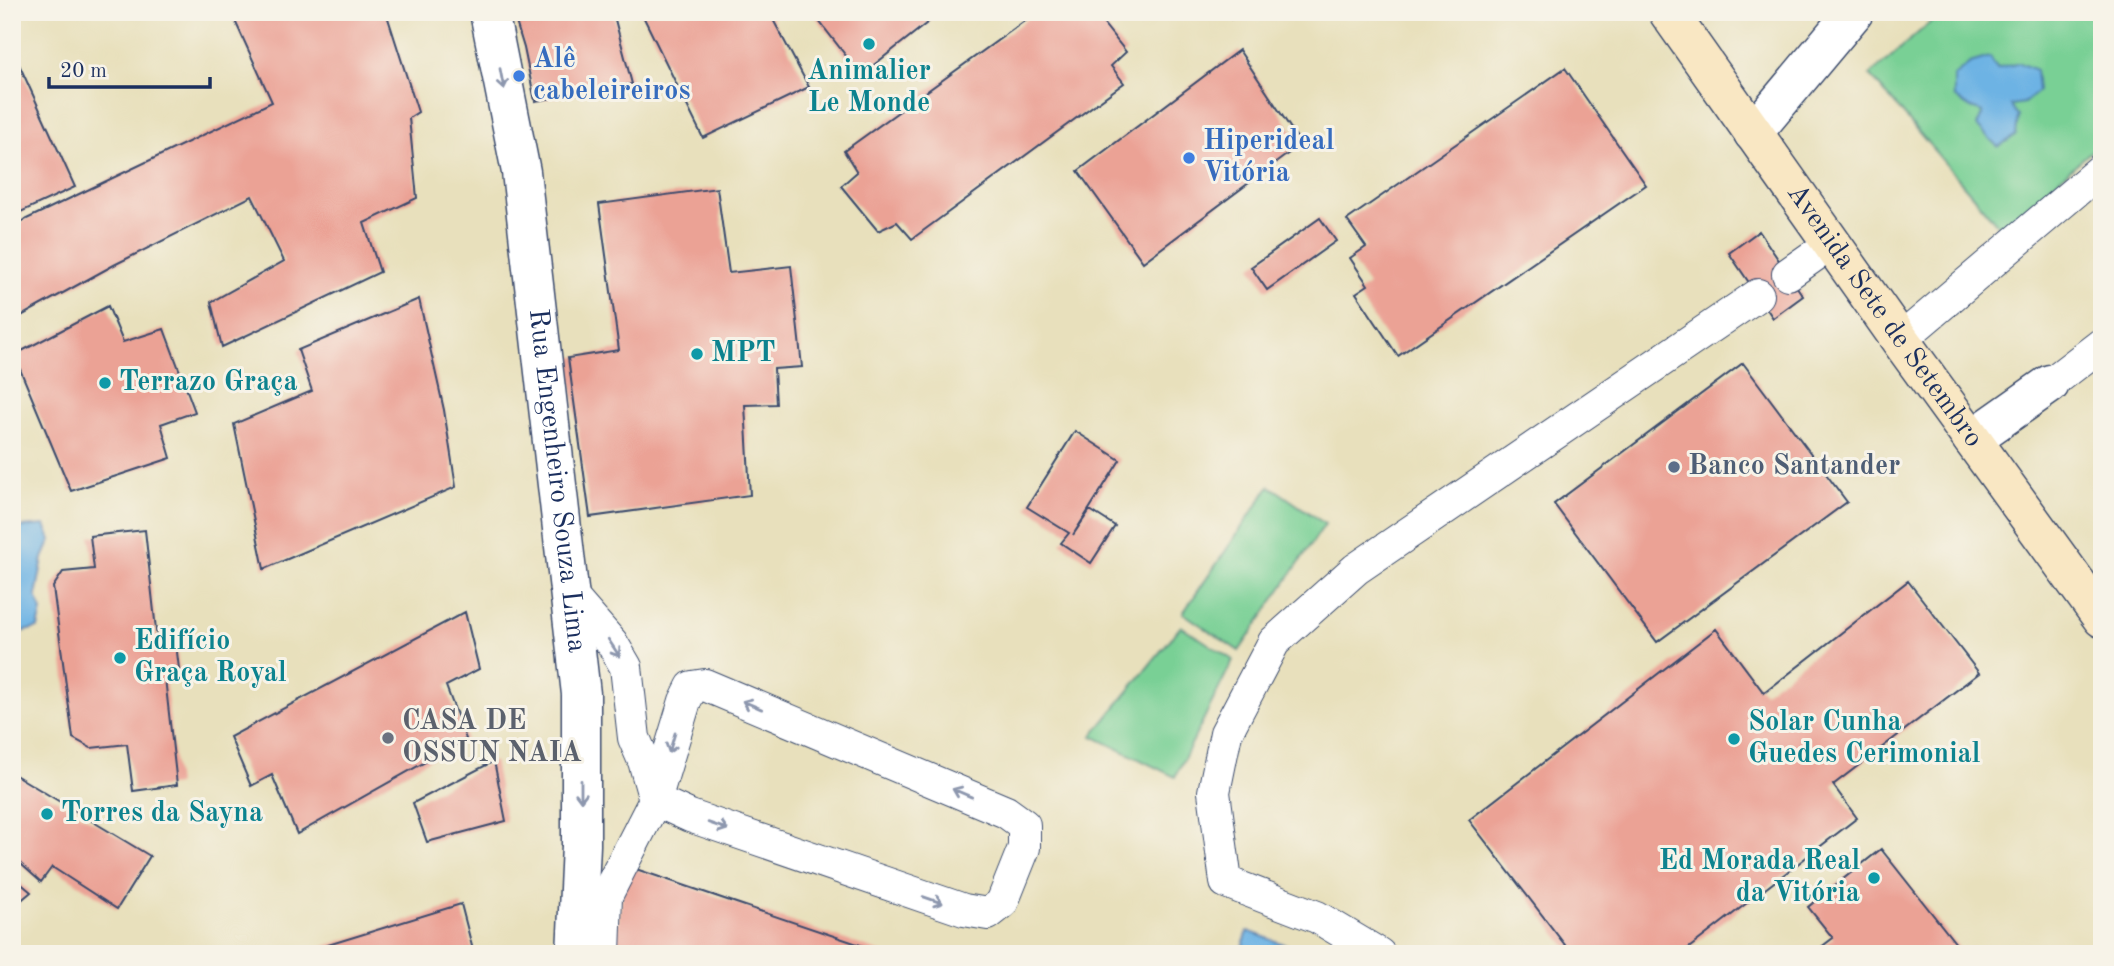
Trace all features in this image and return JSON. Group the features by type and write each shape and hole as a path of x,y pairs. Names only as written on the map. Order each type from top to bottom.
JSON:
{"main road":[{"name":"Avenida Sete de Setembro","path":"1668,12 1900,340 2102,618"}],"street":[{"name":"Rua Engenheiro Souza Lima","path":"489,12 521,172 581,694 581,845 576,954"},
{"path":"1753,133 1854,12"},
{"path":"1972,439 2050,384"}],"lane":[{"path":"1900,340 2102,169"},
{"path":"1783,267 1827,236"},
{"path":"1379,954 1317,917 1226,881 1214,792 1226,733 1274,642 1356,569 1661,361 1753,288"},
{"path":"2050,384 2102,344"},
{"path":"571,596 612,643 626,667 634,738 655,800"},
{"path":"604,954 606,896 655,800 685,701 692,687 705,685 1006,812 1024,825 1024,848 1002,903 988,914 964,910 714,825 655,800"}],"green space":[{"path":"1942,12 2090,12 2102,26 2102,142 2001,229 1870,75"},
{"path":"1270,486 1325,524 1239,651 1183,613"},
{"path":"1181,626 1233,660 1175,777 1092,736"}],"water":[{"path":"1990,57 1997,69 2019,63 2036,70 2038,91 2024,103 2011,105 2018,116 2016,135 1998,147 1977,126 1983,112 1954,97 1954,76 1970,63"},
{"path":"45,525 51,540 43,558 36,596 42,611 38,628 12,634 12,528"},
{"path":"1248,931 1311,954 1240,954"}],"building":[{"path":"231,12 386,12 418,112 409,118 417,198 364,223 380,272 222,347 211,302 284,261 252,196 114,265 12,321 12,226 272,102"},
{"path":"513,12 613,12 632,84 535,101"},
{"path":"641,12 769,12 809,87 703,138"},
{"name":"Animalier Le Monde","path":"812,12 941,12 861,75"},
{"path":"1037,12 1075,12 1081,21 1095,13 1126,52 1111,66 1124,83 912,239 897,222 878,231 841,186 857,172 844,151"},
{"path":"1226,12 1240,12 1231,19"},
{"path":"12,49 75,187 12,216"},
{"name":"Hiperideal Vitória","path":"1239,50 1301,144 1143,262 1078,171"},
{"path":"1565,68 1646,185 1398,356 1356,293 1368,285 1350,258 1366,247 1347,220"},
{"name":"MPT","path":"717,188 729,273 791,266 802,367 774,369 776,404 745,405 750,495 590,517 568,358 619,350 599,204"},
{"path":"1320,218 1336,241 1267,290 1251,267"},
{"path":"1759,231 1803,296 1773,318 1729,253"},
{"path":"419,299 444,410 456,487 264,569 234,424 312,391 298,350"},
{"name":"Terrazo Graça","path":"108,306 123,342 164,329 195,412 161,424 171,458 71,491 14,355"},
{"path":"1743,363 1847,502 1657,642 1554,504"},
{"path":"1075,431 1120,460 1073,535 1090,510 1115,526 1091,563 1061,543 1069,533 1027,507"},
{"name":"Edifício Graça Royal","path":"145,530 157,639 175,636 180,677 165,678 177,785 133,791 127,744 91,748 73,738 53,587 63,572 94,569 90,536"},
{"name":"Solar Cunha Guedes Cerimonial","path":"1908,581 1979,673 1833,785 1857,818 1681,954 1572,954 1469,820 1716,629 1764,693"},
{"path":"465,612 479,669 446,686 466,739 297,834 272,775 251,786 230,737"},
{"path":"494,761 506,821 427,842 413,803"},
{"name":"Torres da Sayna","path":"12,773 150,856 117,909 52,867 41,882 12,856"},
{"name":"Ed Morada Real da Vitória","path":"1881,849 1964,954 1812,954 1833,938 1808,907"},
{"path":"627,866 884,953 613,954"},
{"path":"12,876 31,892 12,908"},
{"path":"461,904 474,954 302,954 302,953"}],"place":[{"name":"Animalier Le Monde","path":"869,44"},
{"name":"Alê cabeleireiros","path":"519,76"},
{"name":"Hiperideal Vitória","path":"1189,158"},
{"name":"MPT","path":"697,354"},
{"name":"Terrazo Graça","path":"105,383"},
{"name":"Banco Santander","path":"1674,467"},
{"name":"Edifício Graça Royal","path":"120,658"},
{"name":"CASA DE OSSUN NAIA","path":"388,738"},
{"name":"Solar Cunha Guedes Cerimonial","path":"1734,739"},
{"name":"Torres da Sayna","path":"47,814"},
{"name":"Ed Morada Real da Vitória","path":"1874,878"}]}
